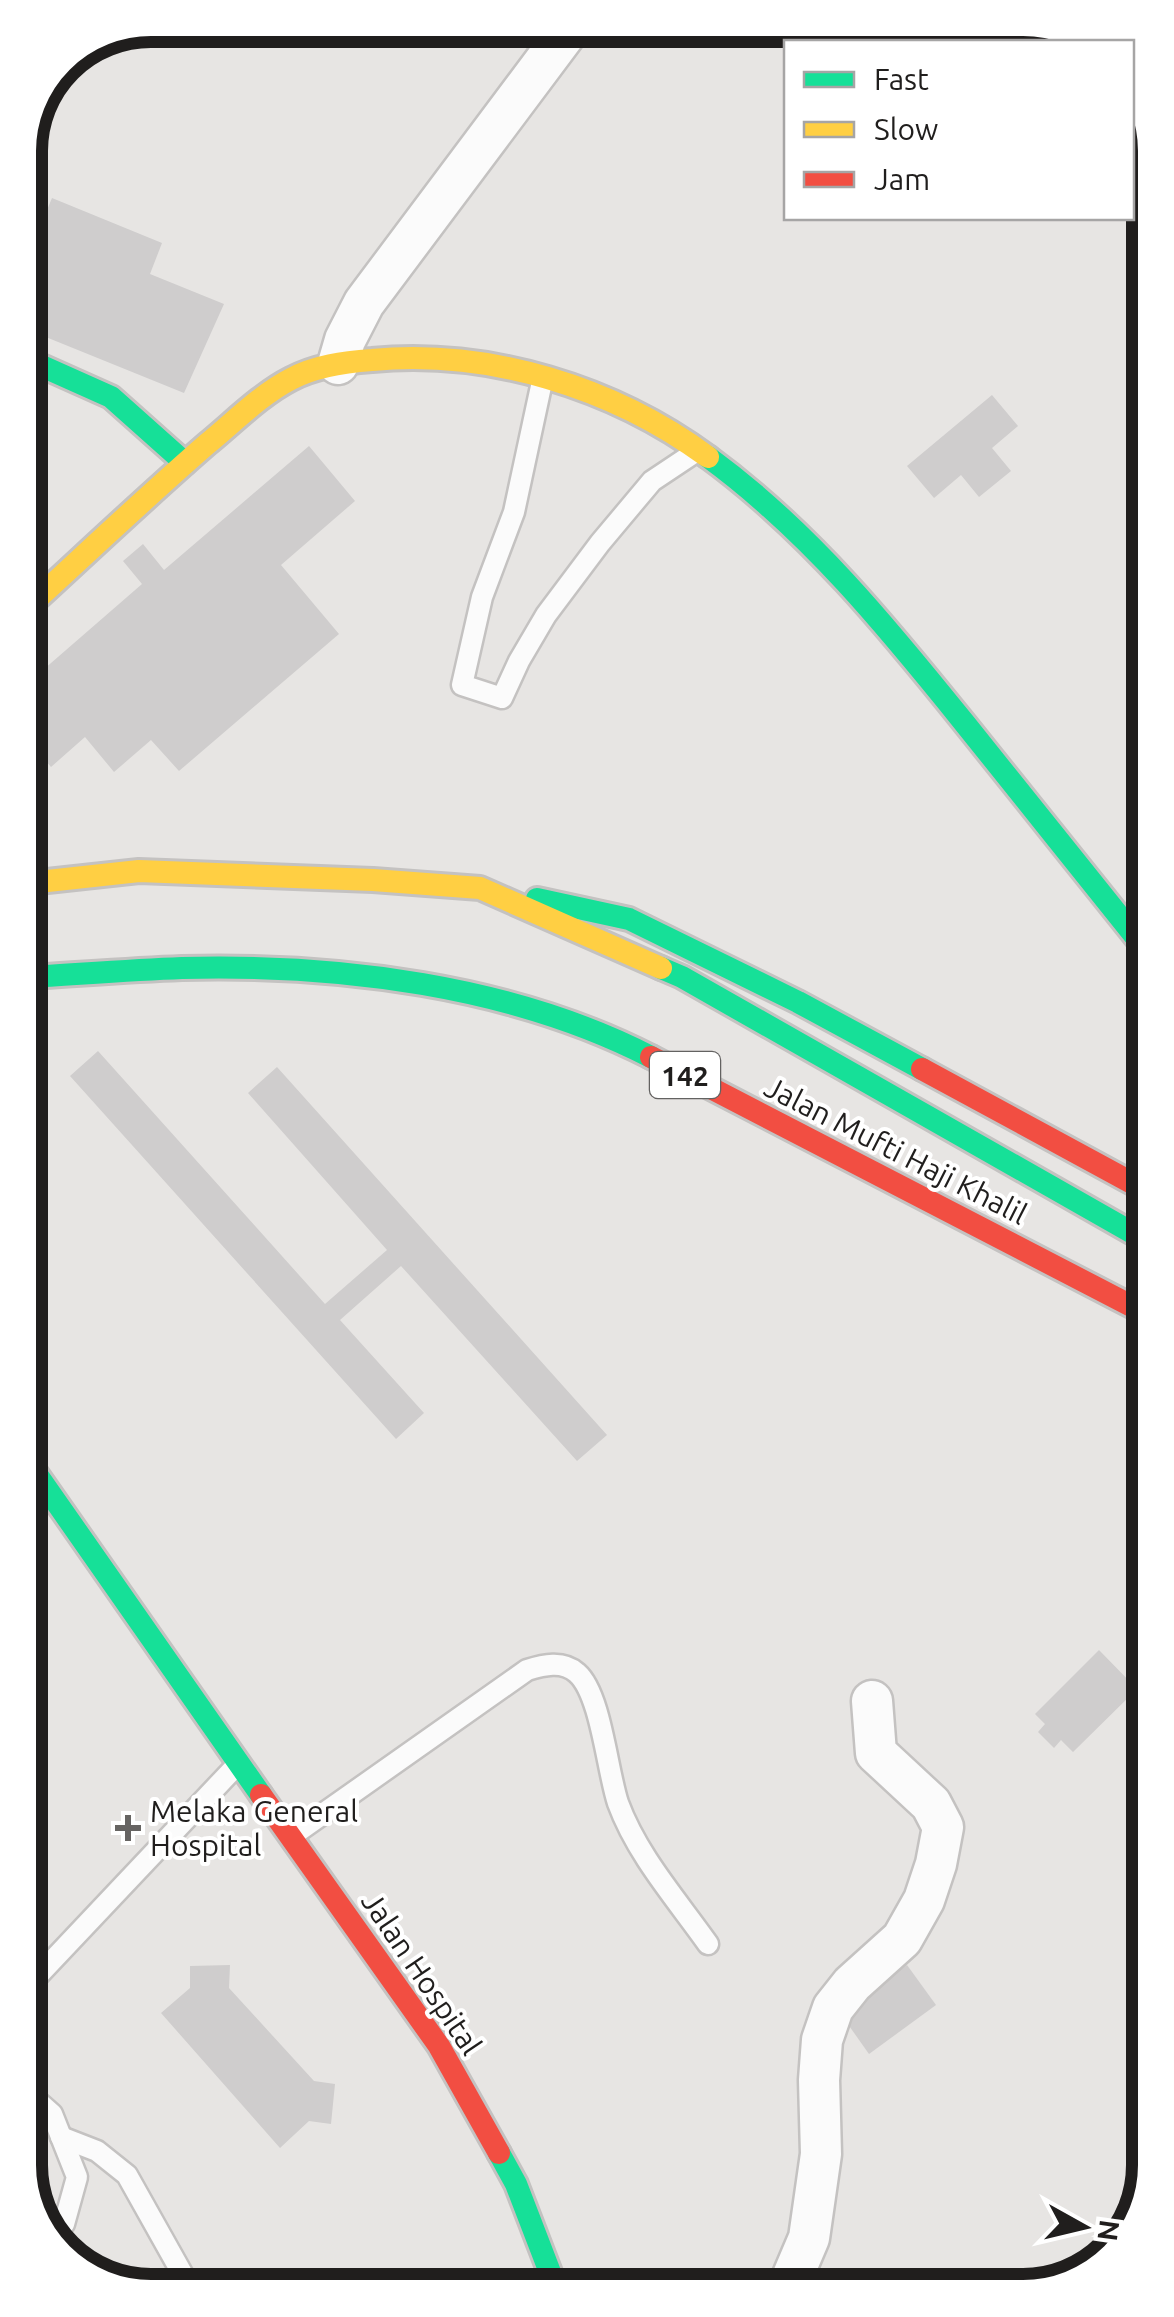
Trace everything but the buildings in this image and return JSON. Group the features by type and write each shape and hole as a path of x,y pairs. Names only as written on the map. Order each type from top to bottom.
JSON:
{"main road":[{"path":"43,594 185,463 263,398 301,375 338,364 436,358 544,376 603,396 656,422 740,479 801,532 880,617 1132,931"},
{"path":"43,367 111,397 185,463"},
{"path":"43,881 140,871 373,880 480,888 629,919 798,1002 1132,1183"},
{"path":"480,888 682,977 1132,1233"},
{"name":"Jalan Mufti Haji Khalil","path":"43,977 184,968 281,970 391,978 497,1000 608,1035 1132,1307"},
{"name":"Jalan Hospital","path":"42,1482 439,2046 516,2184 551,2274"}],"street":[{"path":"338,364 364,303 559,42"},
{"path":"794,2274 809,2238 822,2154 819,2080 822,2040 832,2008 852,1984 902,1939 924,1900 943,1828 931,1804 876,1753 872,1701"}],"lane":[{"path":"544,376 514,512 482,597 462,685 502,698 546,615 600,543 652,481 700,449"},
{"path":"292,1836 527,1670 550,1663 575,1670 590,1689 617,1800 631,1835 708,1944"},
{"path":"42,1972 238,1764"},
{"path":"42,2105 52,2114 77,2177 61,2227"},
{"path":"61,2137 97,2152 126,2175 182,2274"}],"traffic: fast":[{"path":"43,367 111,397 185,463"},
{"path":"708,457 780,516 846,582 1132,932"},
{"path":"537,899 629,919 798,1002 922,1069"},
{"path":"43,976 182,968 362,975 482,996 541,1012 651,1057"},
{"path":"661,968 1132,1233"},
{"path":"42,1482 261,1795"},
{"path":"499,2153 516,2184 551,2274"}],"traffic: slow":[{"path":"43,594 258,401 291,379 330,365 416,358 505,367 548,378 632,411 708,457"},
{"path":"43,882 139,871 480,888 661,968"}],"traffic: jam":[{"path":"651,1057 1132,1306"},
{"path":"922,1069 1132,1183"},
{"path":"261,1795 439,2046 499,2153"}],"place":[{"name":"Melaka General Hospital","path":"128,1828"}]}
